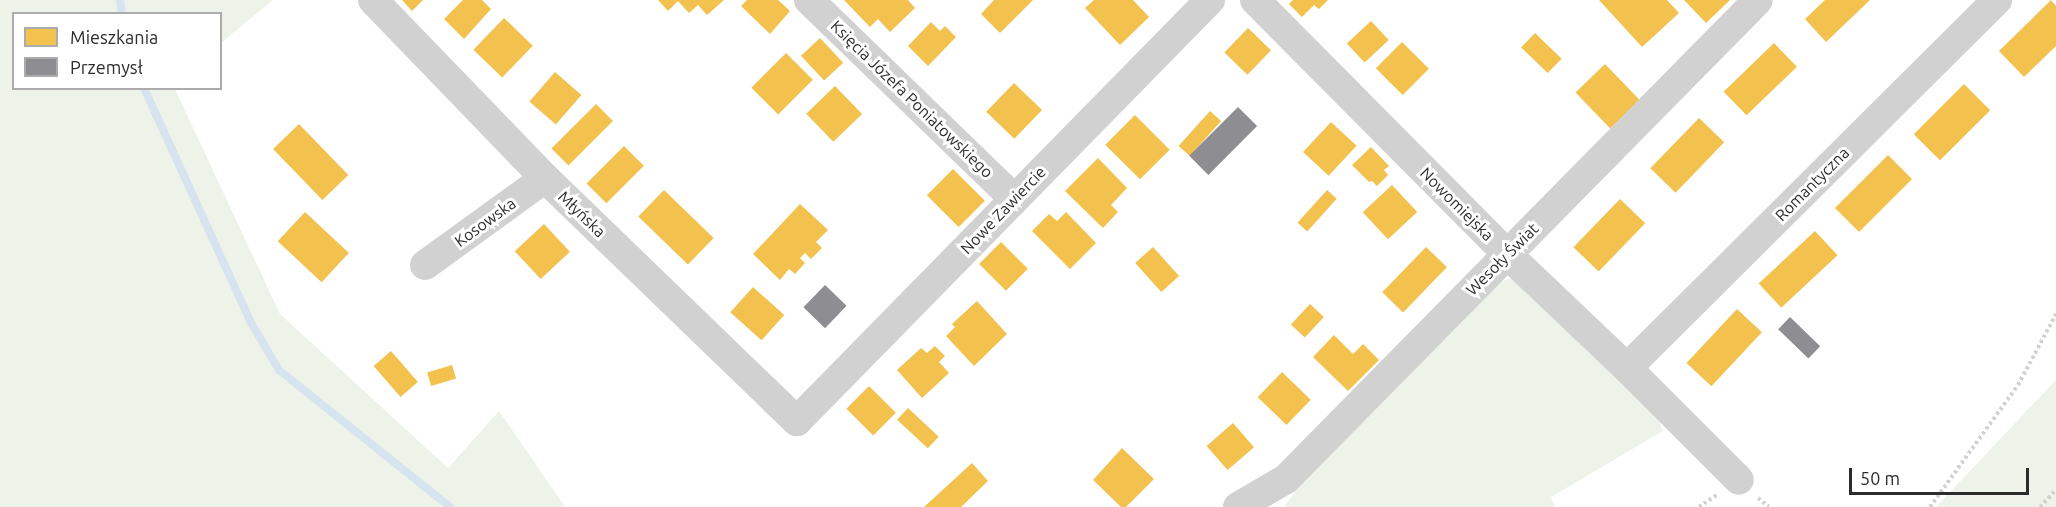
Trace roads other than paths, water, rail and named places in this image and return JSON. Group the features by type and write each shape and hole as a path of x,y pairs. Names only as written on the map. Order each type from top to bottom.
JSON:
{"street":[{"name":"Młyńska","path":"373,0 545,178 797,421"},
{"name":"Księcia Józefa Poniatowskiego","path":"809,0 1014,199"},
{"name":"Nowe Zawiercie","path":"797,421 1210,0"},
{"name":"Nowomiejska","path":"1255,0 1507,254 1628,368 1739,480"},
{"name":"Wesoły Świat","path":"1238,507 1286,479 1758,0"},
{"name":"Romantyczna","path":"1628,368 1997,0"},
{"name":"Kosowska","path":"425,265 545,178"},
{"path":"1277,507 1286,479"}],"waterway":[{"path":"120,0 122,12"},
{"path":"145,90 250,321 279,370 450,507"}]}
